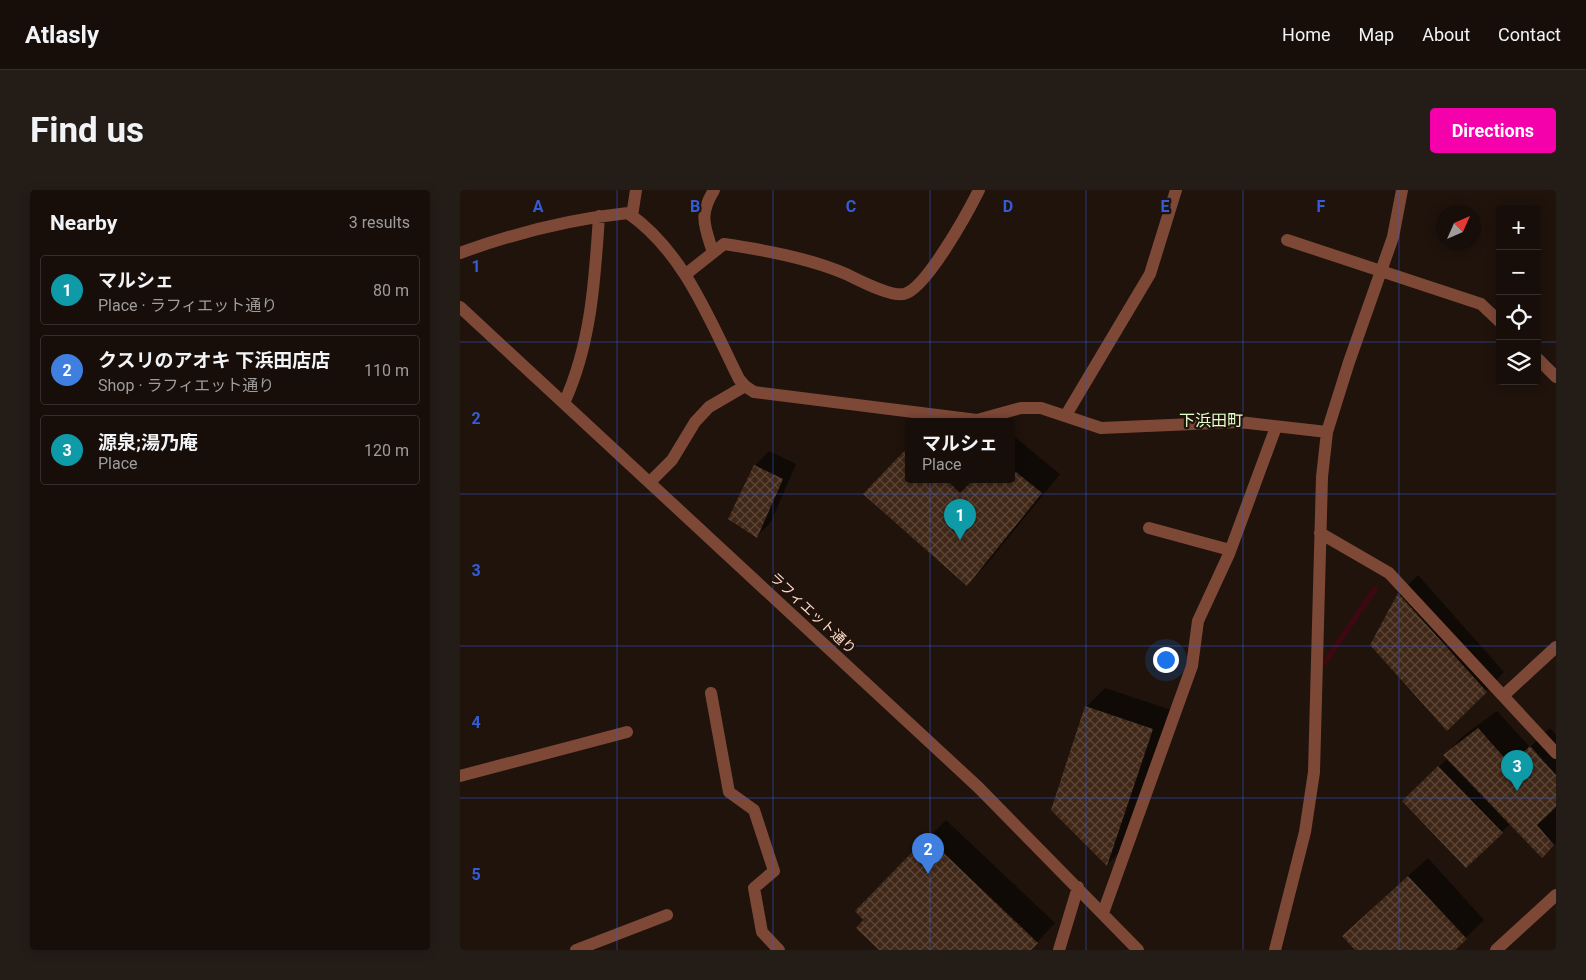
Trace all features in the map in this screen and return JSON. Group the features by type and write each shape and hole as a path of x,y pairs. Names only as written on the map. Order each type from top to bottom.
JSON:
{"street":[{"path":"632,216 636,190"},
{"path":"713,253 704,222 704,205 714,190"},
{"path":"686,274 724,244 828,266 888,292 904,294 919,284 955,235 979,190"},
{"path":"1066,415 1150,274 1176,190"},
{"path":"1276,950 1305,832 1314,772 1322,477 1327,432 1349,362 1382,273 1393,236 1402,190"},
{"path":"460,253 504,236 599,216 628,213 648,227 686,274 744,386 754,392 961,418"},
{"path":"564,403 576,377 588,324 596,273 599,216"},
{"path":"1287,240 1382,273 1481,304 1496,318"},
{"name":"ラフィエット通り","path":"460,307 978,787 1138,950"},
{"path":"1541,362 1556,377"},
{"path":"650,482 672,460 695,422 709,407 744,386"},
{"path":"984,418 1021,408 1041,408 1101,428 1239,422 1327,432"},
{"path":"1103,913 1192,666 1198,621 1230,550 1276,427"},
{"path":"1149,528 1230,550"},
{"path":"1320,533 1390,573 1556,753"},
{"path":"1504,695 1556,647"},
{"path":"711,693 729,792 754,810 774,871 754,888 762,932 779,950"},
{"path":"460,776 627,732"},
{"path":"1059,950 1078,887"},
{"path":"1496,950 1556,895"},
{"path":"576,950 667,916"}],"building":[{"path":"905,450 905,483 1015,483 1015,471 1042,493 967,586 863,494"},
{"path":"754,465 783,479 757,538 728,519"},
{"path":"1398,593 1487,692 1447,731 1370,645"},
{"path":"1085,706 1153,729 1107,866 1051,810"},
{"path":"1478,728 1510,764 1530,746 1556,775 1556,807 1537,825 1554,845 1542,858 1443,755"},
{"path":"1438,766 1503,833 1466,868 1402,801"},
{"path":"927,837 1038,943 1031,950 879,950 856,928 863,920 855,911"},
{"path":"1408,876 1467,939 1455,950 1355,950 1342,936"}],"waterway":[{"path":"1325,662 1375,589"}],"place":[{"name":"マルシェ","path":"960,540"},
{"name":"源泉;湯乃庵","path":"1517,791"},
{"name":"クスリのアオキ 下浜田店店","path":"928,874"}],"district":[{"name":"下浜田町","path":"1211,420"}]}
